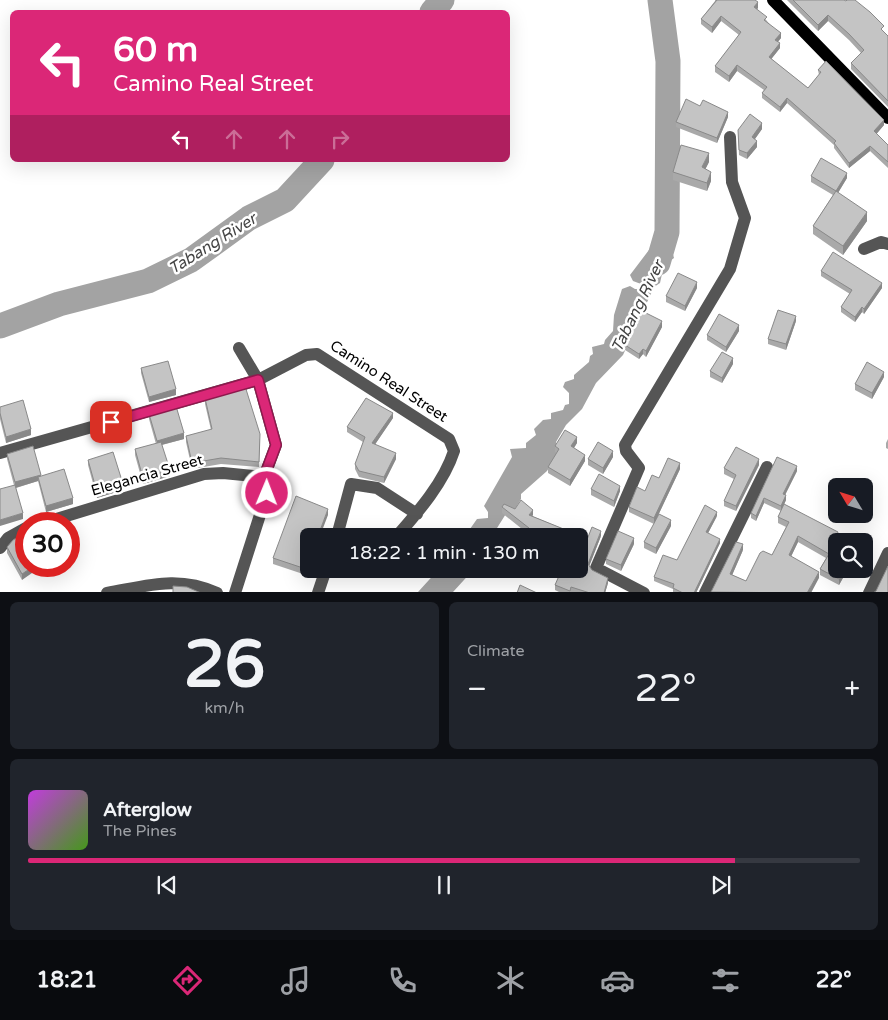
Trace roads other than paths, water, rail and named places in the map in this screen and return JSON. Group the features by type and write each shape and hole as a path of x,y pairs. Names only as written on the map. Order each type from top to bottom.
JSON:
{"main road":[{"path":"773,0 888,118"}],"street":[{"path":"644,592 596,568 639,468 626,452 625,445 730,269 745,218 732,182 730,138"},
{"path":"864,249 880,242 888,244"},
{"path":"235,592 267,493 264,477 276,445 258,380 239,348"},
{"name":"Camino Real Street","path":"0,453 258,380 306,355 316,354 449,439 454,451 450,464 416,514 404,528"},
{"path":"705,592 767,467"},
{"name":"Elegancia Street","path":"79,512 204,474 223,473 264,477"},
{"path":"338,528 351,484 377,488 416,514"},
{"path":"0,548 8,538 15,534"},
{"path":"869,592 888,553"},
{"path":"318,592 323,578"},
{"path":"107,592 173,581 200,584 217,592"}],"water":[{"path":"667,232 674,258 664,265 660,283 654,287 623,355 596,383 582,409 566,425 556,442 557,455 547,471 521,494 521,499 515,509 509,509 497,528 471,528 477,519 488,518 488,512 484,506 512,457 510,449 526,448 526,443 536,435 534,429 543,420 551,419 551,413 563,410 565,405 569,404 569,393 563,387 565,382 574,379 574,375 589,362 590,356 593,354 592,347 604,344 613,331 614,315 622,289 630,286 639,289 641,284 633,281 630,275 655,242"},
{"path":"431,578 466,578 453,592 418,592"}],"waterway":[{"name":"Tabang River","path":"434,10 442,0"},
{"name":"Tabang River","path":"658,263 667,232 668,61 660,0"},
{"name":"Tabang River","path":"0,326 59,304 148,281 191,260 249,218 285,200 320,162"}]}
